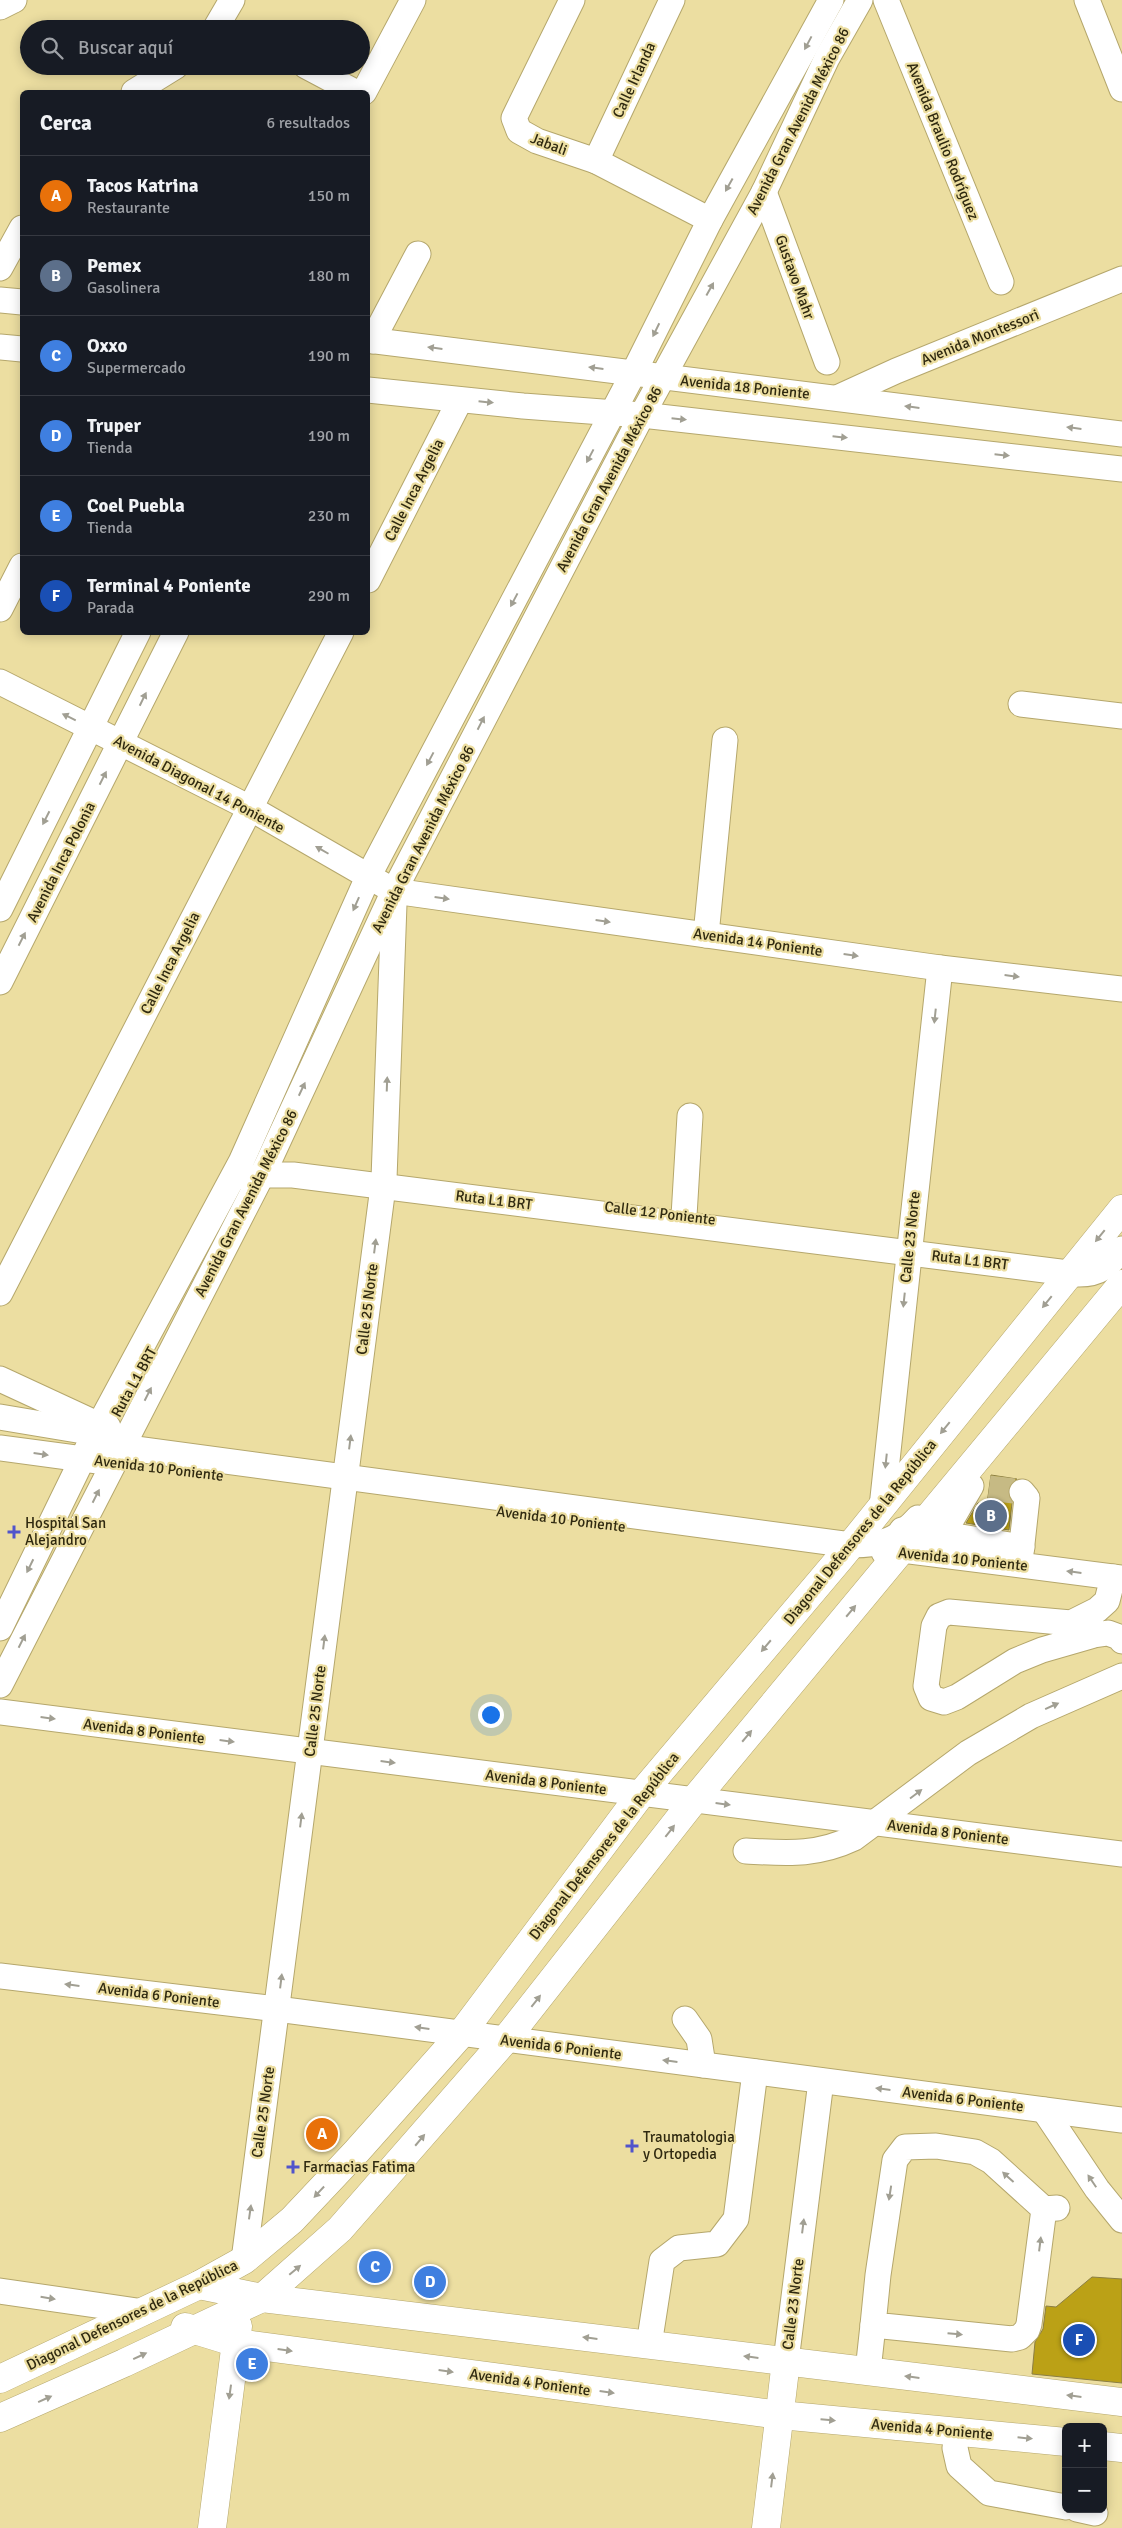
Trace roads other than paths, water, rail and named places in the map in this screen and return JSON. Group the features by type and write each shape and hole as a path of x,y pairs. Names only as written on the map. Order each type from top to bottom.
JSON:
{"main road":[{"name":"Diagonal Defensores de la República","path":"0,2378 199,2285 244,2260 299,2213 461,2034 641,1794 882,1507 1122,1209"},
{"path":"0,2418 194,2330 248,2300 340,2229 506,2039 694,1800 922,1540 972,1486 1122,1284"},
{"name":"Calle 25 Norte","path":"212,2528 236,2343 248,2300 244,2260"},
{"path":"199,2285 248,2300 649,2345 1122,2402"},
{"name":"Avenida 4 Poniente","path":"144,2312 236,2343 780,2415 1062,2442"},
{"name":"Calle 23 Norte","path":"766,2528 786,2361"},
{"path":"1107,2446 1122,2448"}],"street":[{"path":"0,7 14,0"},
{"path":"365,90 413,0"},
{"name":"Jabali","path":"572,0 514,118 520,131 537,141 596,161 710,220"},
{"name":"Calle Irlanda","path":"596,161 672,0"},
{"name":"Avenida Gran Avenida México 86","path":"257,1167 368,877 613,413 710,220 831,0"},
{"name":"Avenida Gran Avenida México 86","path":"0,1628 257,1167 394,891 661,378 764,192 827,58 860,0"},
{"name":"Avenida Braulio Rodríguez","path":"886,0 1001,282"},
{"path":"1087,0 1122,89"},
{"path":"137,90 161,75"},
{"path":"323,75 351,90"},
{"name":"Gustavo Mahr","path":"764,192 827,362"},
{"path":"0,268 20,232"},
{"path":"370,340 418,254"},
{"name":"Avenida Montessori","path":"840,397 896,371 1122,279"},
{"path":"0,300 20,302"},
{"name":"Avenida 18 Poniente","path":"370,340 634,372 661,378 840,397 1122,434"},
{"path":"0,347 20,349"},
{"path":"370,390 460,400 642,415 1122,469"},
{"name":"Calle Inca Argelia","path":"370,576 460,400"},
{"path":"0,608 20,570"},
{"path":"0,909 92,728 137,635"},
{"name":"Avenida Inca Polonia","path":"0,982 175,635"},
{"name":"Calle Inca Argelia","path":"0,1293 338,635"},
{"name":"Avenida Diagonal 14 Poniente","path":"0,682 250,808 394,891"},
{"path":"1021,704 1122,716"},
{"path":"706,935 725,740"},
{"name":"Avenida 14 Poniente","path":"394,891 940,968 1122,989"},
{"name":"Calle 25 Norte","path":"244,2260 383,1183 394,891"},
{"name":"Calle 23 Norte","path":"882,1507 940,968"},
{"path":"684,1216 690,1116"},
{"name":"Ruta L1 BRT","path":"257,1167 293,1175 383,1183 909,1248"},
{"name":"Calle 12 Poniente","path":"383,1183 684,1216 909,1248 1074,1268"},
{"path":"1074,1268 1084,1274 1100,1272 1109,1266 1122,1249"},
{"path":"922,1540 926,1508 1122,1265"},
{"path":"0,1379 73,1414 106,1439"},
{"name":"Avenida 10 Poniente","path":"0,1408 106,1439"},
{"path":"0,1417 106,1439"},
{"path":"0,1430 106,1439"},
{"name":"Avenida Gran Avenida México 86","path":"0,1685 106,1439"},
{"name":"Avenida 10 Poniente","path":"0,1448 106,1439 154,1441 345,1478 851,1544 922,1540 1021,1556 1117,1585"},
{"path":"1021,1556 1027,1498 1022,1492"},
{"path":"1117,1585 1097,1610 1071,1623 949,1612 939,1616 934,1626 926,1686 931,1698 944,1702 1015,1661 1042,1650 1094,1635 1108,1633 1121,1637"},
{"path":"746,1851 797,1854 834,1847 854,1838 877,1823 968,1753 1031,1716 1122,1676"},
{"name":"Avenida 8 Poniente","path":"0,1712 1122,1854"},
{"name":"Avenida 6 Poniente","path":"0,1976 277,2009 1122,2120"},
{"path":"685,2019 699,2039 703,2065"},
{"path":"649,2345 662,2262 678,2248 717,2244 736,2219 756,2072"},
{"name":"Calle 23 Norte","path":"786,2361 821,2081"},
{"path":"1044,2110 1097,2189 1122,2220"},
{"path":"868,2371 878,2275 896,2160 905,2147 936,2146 975,2152 991,2161 1051,2209 1029,2324 1027,2330 1020,2337 1012,2339 874,2326"},
{"name":"Avenida 4 Poniente","path":"0,2290 144,2312"},
{"path":"957,2432 955,2448 959,2466 989,2492 1062,2506"}],"tunnel":[{"path":"989,1488 1022,1492"}],"place":[{"name":"Pemex","path":"991,1516"},
{"name":"Hospital San Alejandro","path":"14,1532"},
{"name":"Tacos Katrina","path":"322,2134"},
{"name":"Traumatologia y Ortopedia","path":"632,2146"},
{"name":"Farmacias Fatima","path":"293,2167"},
{"name":"Oxxo","path":"375,2267"},
{"name":"Truper","path":"430,2282"},
{"name":"Terminal 4 Poniente","path":"1079,2340"},
{"name":"Coel Puebla","path":"252,2364"}]}
